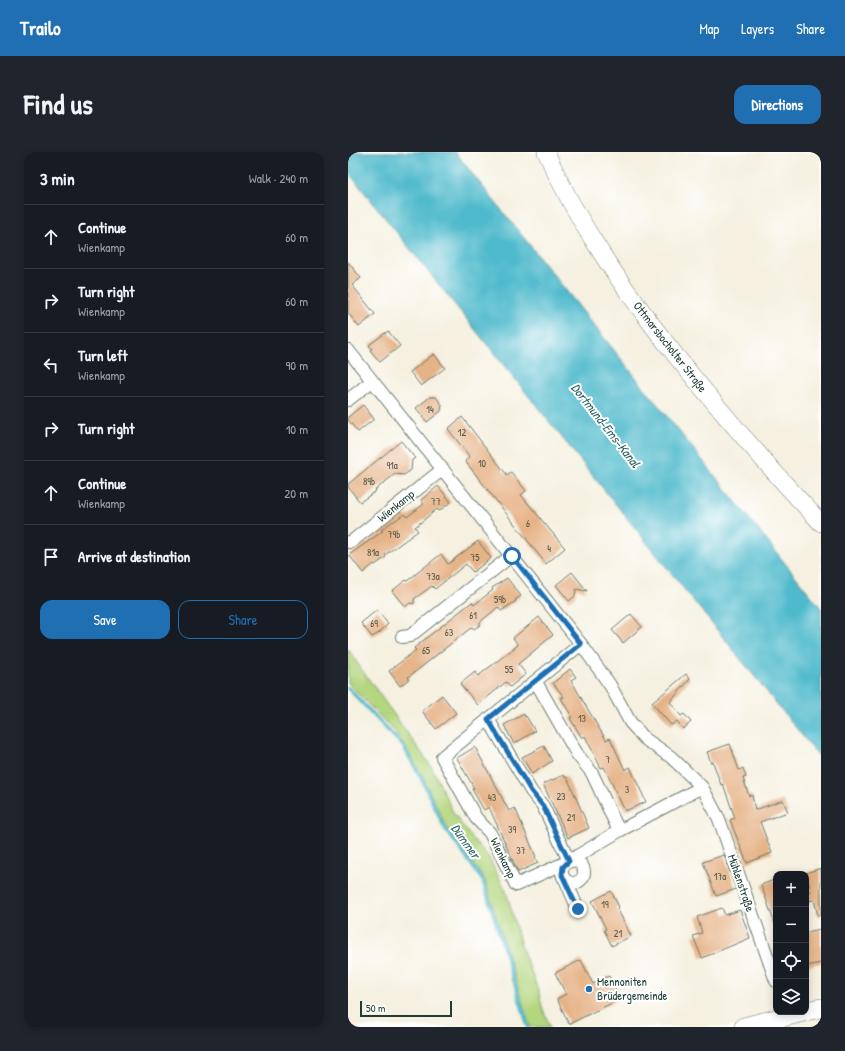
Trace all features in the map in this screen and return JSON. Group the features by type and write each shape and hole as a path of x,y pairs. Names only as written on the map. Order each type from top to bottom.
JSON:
{"main road":[{"name":"Ottmarsbocholter Straße","path":"546,152 581,220 606,262 640,310 703,390 795,496 821,523"},
{"path":"744,1027 796,1016 821,1008"}],"street":[{"path":"348,350 581,644"},
{"path":"348,400 372,381"},
{"name":"Wienkamp","path":"348,542 351,542 443,469"},
{"path":"402,637 410,636 512,556"},
{"name":"Wienkamp","path":"569,861 516,885 490,833 476,818 442,757 581,644"},
{"name":"Mühlenstraße","path":"581,644 610,685 630,722 645,739 671,757 702,787 719,819 776,979"},
{"path":"536,682 577,754 592,773 619,831"},
{"path":"488,719 531,791 543,806 569,861"},
{"path":"578,909 564,879 562,871 565,863 619,831 702,787"},
{"path":"564,879 573,883 584,877 584,868 582,864 578,861 569,861"}],"green space":[{"path":"348,649 431,766 454,814 471,837 488,856 506,891 521,946 539,992 542,1007 550,1027 530,1027 485,880 446,826 423,777 396,733 348,683"}],"water":[{"name":"Dortmund-Ems-Kanal","path":"348,152 455,152 821,608 821,759 348,172"}],"building":[{"path":"348,262 361,278 352,285 375,314 359,327 348,313"},
{"path":"388,331 400,346 380,362 370,350 372,349 369,345"},
{"path":"434,354 445,368 421,386 410,372"},
{"path":"430,397 436,397 442,405 441,411 427,422 416,408"},
{"path":"363,405 374,419 358,432 348,420 348,417"},
{"path":"462,417 507,475 511,472 526,491 521,495 565,548 546,564 465,461 470,457 448,429"},
{"path":"401,441 415,458 412,460 411,470 404,475 395,474 375,490 376,491 360,502 348,487 348,484"},
{"path":"438,486 451,502 439,511 437,509 415,527 418,531 385,555 386,557 363,573 349,555 383,531 381,530 393,521 404,514 407,517 424,504 421,500"},
{"path":"478,541 491,558 473,572 466,564 435,589 432,586 414,599 414,604 410,603 405,607 392,591 441,554 448,564"},
{"path":"572,572 587,591 576,589 575,596 569,601 556,585"},
{"path":"507,578 521,596 501,611 498,607 480,622 480,625 474,629 472,627 408,677 409,679 400,686 389,671 416,650 414,648 449,620 472,602 474,605 493,590 492,588"},
{"path":"377,610 388,624 379,633 372,637 361,623"},
{"path":"631,614 642,627 623,643 612,630"},
{"path":"539,617 553,635 518,664 526,674 510,687 506,682 478,705 460,684 475,672 478,676 518,645 513,638"},
{"path":"570,669 576,677 571,680 587,708 606,740 610,738 625,770 630,767 646,802 625,811 604,767 601,768 585,736 582,738 570,718 572,717 561,698 564,697 553,683"},
{"path":"686,674 690,679 670,702 681,716 684,714 691,722 683,729 677,721 671,725 652,703"},
{"path":"442,695 456,713 436,729 422,711"},
{"path":"524,714 535,731 514,744 504,725"},
{"path":"730,744 739,770 743,768 746,777 743,778 749,796 752,795 755,810 783,800 788,812 760,822 772,853 747,863 730,820 735,818 723,784 721,785 713,762 711,763 707,752"},
{"path":"544,746 552,761 532,774 522,757"},
{"path":"475,747 509,811 515,808 536,857 535,858 538,863 518,872 489,807 484,810 472,789 474,788 457,758"},
{"path":"564,775 565,778 567,777 589,828 568,838 543,784"},
{"path":"724,855 736,889 716,896 703,862"},
{"path":"821,868 821,915 818,916 814,900 809,901 809,892 811,891 809,884 809,872"},
{"path":"773,880 773,918 761,885"},
{"path":"611,891 619,907 617,908 631,936 612,946 604,930 606,929 592,901"},
{"path":"722,908 725,915 740,910 750,938 702,958 693,936 702,933 697,917"},
{"path":"821,929 821,963 809,965 809,943 809,931"},
{"name":"Mennoniten Brüdergemeinde","path":"581,960 593,984 609,976 620,999 569,1024 557,999 566,994 555,973"}],"waterway":[{"name":"Dümmer","path":"348,688 403,746 421,778 444,827 483,881 528,1027"}],"place":[{"name":"Mennoniten Brüdergemeinde","path":"589,989"}],"route":[{"path":"512,556 581,644 536,682 488,719 531,791 543,806 569,861 565,863 562,875 578,909"}]}
